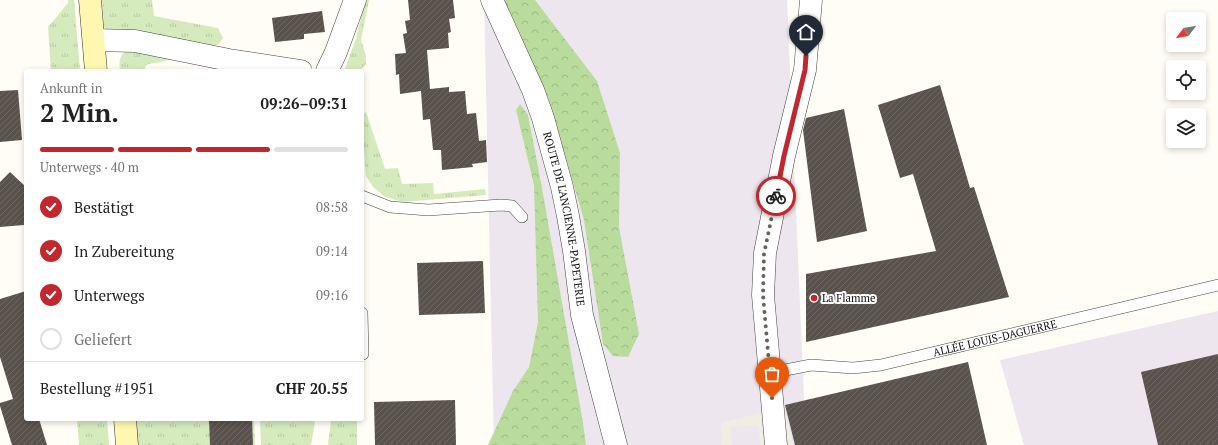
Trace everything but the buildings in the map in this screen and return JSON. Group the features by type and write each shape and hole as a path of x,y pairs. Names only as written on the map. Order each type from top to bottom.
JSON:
{"main road":[{"path":"90,0 96,69"},
{"path":"125,421 127,445"}],"street":[{"path":"327,69 336,52 355,0"},
{"name":"ROUTE DE L'ANCIENNE-PAPETERIE","path":"492,0 533,90 562,187 574,251 582,315 616,445"},
{"path":"776,445 763,295 764,254 784,156 805,70 811,0"},
{"path":"94,40 135,41 229,60 288,69"}],"lane":[{"path":"364,197 390,207 428,210 501,205 512,206 522,217"},
{"name":"ALLÉE LOUIS-DAGUERRE","path":"770,374 811,365 853,368 881,365 1218,285"}],"shaded area":[{"path":"484,0 787,0 806,445 494,445"},
{"path":"1218,311 1218,445 1024,445 1000,360"},
{"path":"784,407 793,445 760,445 759,426 731,427 732,445 722,445 721,423"}],"green space":[{"path":"68,0 74,0 80,69 51,69 48,27 68,3"},
{"path":"102,0 152,0 154,16 218,28 223,38 219,44 208,48 109,32 104,27"},
{"path":"365,0 369,0 361,40 366,56 366,64 362,69 345,69 356,39"},
{"path":"500,0 535,0 597,81 620,153 619,227 639,334 628,357 613,356 603,344 584,220 548,97"},
{"path":"127,50 172,58 167,61 146,65 145,69 120,69 120,59 122,54"},
{"path":"520,104 528,115 586,445 488,445 513,391 529,367 538,322 534,185 516,110"},
{"path":"366,112 385,169 398,168 402,184 433,183 434,194 485,189 486,195 403,202 385,197 373,187 366,176 364,152 364,114"},
{"path":"77,421 107,421 109,445 79,445"},
{"path":"136,421 254,421 255,445 138,445"},
{"path":"260,421 315,421 311,445 261,445"},
{"path":"331,421 357,421 357,445 328,445"}],"way so far":[{"path":"772,398 763,295 764,254 776,196"}],"place":[{"name":"La Flamme","path":"814,298"}],"route":[{"path":"776,196 805,70 806,56"}]}
